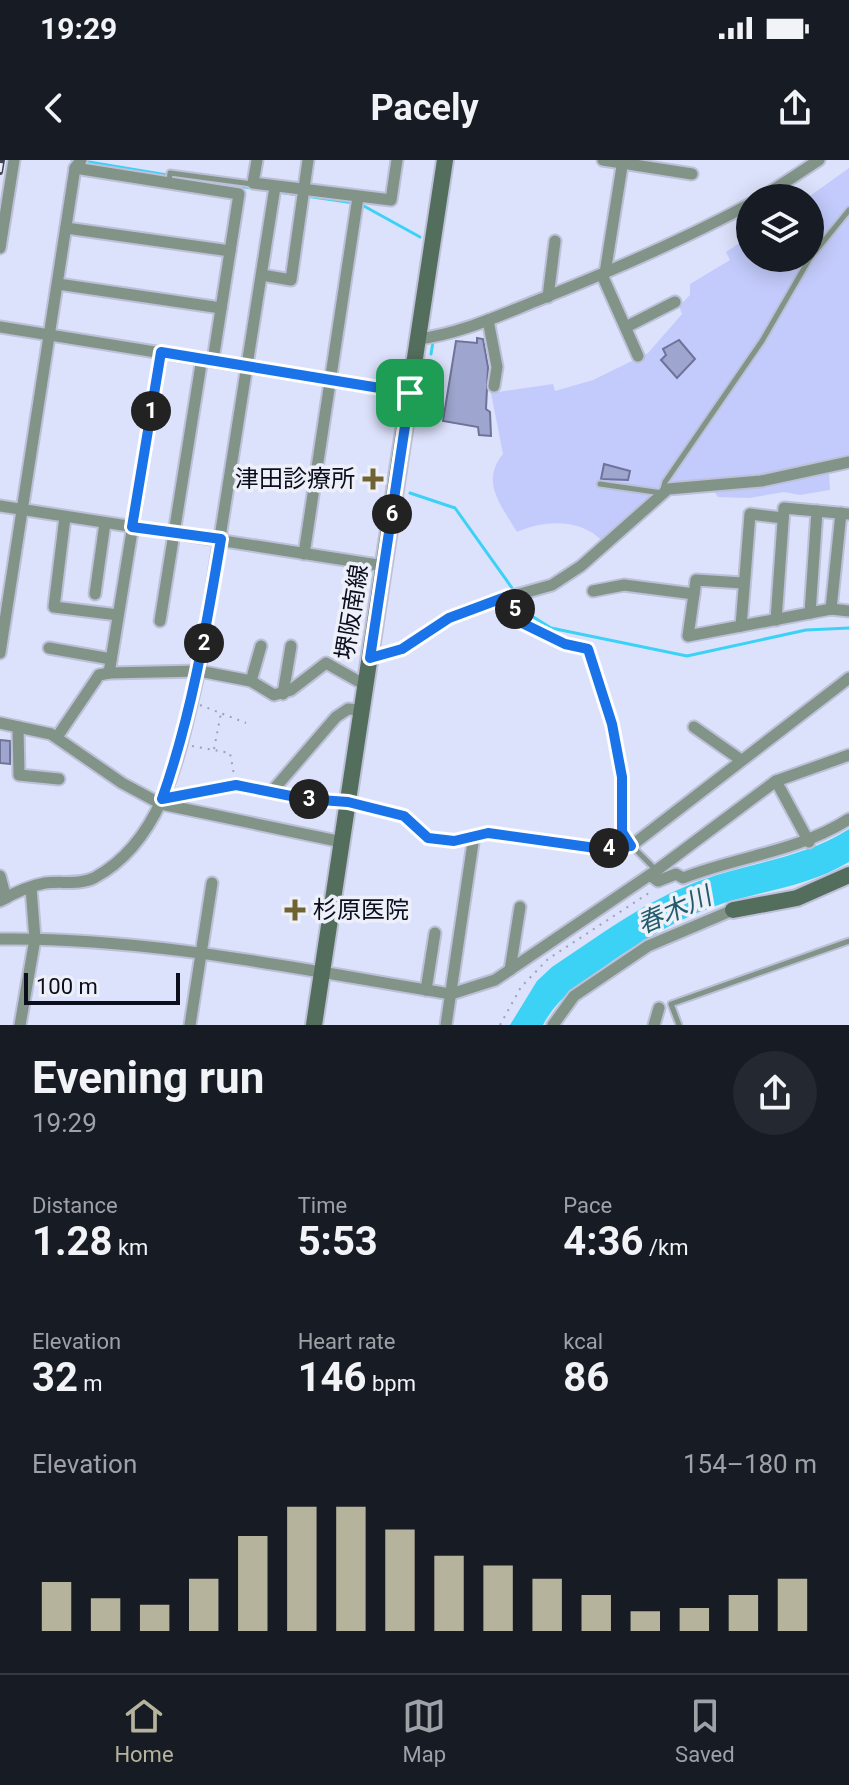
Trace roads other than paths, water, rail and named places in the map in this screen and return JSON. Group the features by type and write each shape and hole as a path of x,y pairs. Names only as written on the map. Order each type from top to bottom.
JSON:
{"main road":[{"name":"堺阪南線","path":"314,1025 445,160"},
{"path":"733,910 797,898 849,875"}],"street":[{"path":"0,248 14,160"},
{"path":"257,160 253,183 302,192 391,200 397,160"},
{"path":"262,275 291,280 308,160"},
{"path":"603,160 692,174"},
{"path":"782,184 819,160"},
{"path":"623,161 604,274 638,356"},
{"path":"0,653 78,164 239,194 221,308 208,359 160,621"},
{"path":"0,876 3,899 31,888 91,879 131,848 161,802 181,744 199,671 275,187"},
{"path":"304,554 333,379 358,197"},
{"path":"418,339 438,337 548,297 604,274 736,211"},
{"path":"66,228 230,251"},
{"path":"548,297 551,247"},
{"path":"58,284 221,308"},
{"path":"626,327 675,302"},
{"path":"488,320 497,367 494,386"},
{"path":"0,327 410,393"},
{"path":"109,673 161,352"},
{"path":"370,658 402,649 449,618 508,596 552,585 581,566 662,493 675,487 761,481 849,462"},
{"path":"0,506 384,566"},
{"path":"776,620 784,508 845,513 831,609"},
{"path":"810,613 817,511"},
{"path":"741,626 750,514 783,518"},
{"path":"65,517 54,607 118,615"},
{"path":"95,594 105,523"},
{"path":"743,583 696,580 688,636 831,609 849,611"},
{"path":"593,591 624,585 694,594"},
{"path":"508,596 522,623 565,644 588,649 612,724 622,777 622,832 631,846"},
{"path":"283,694 291,646"},
{"path":"49,648 111,659"},
{"path":"251,681 257,650"},
{"path":"57,737 99,675 109,673 199,671 251,681 266,693 283,694 326,663 365,685"},
{"path":"161,802 236,785 274,789 306,799 348,802 404,816 428,838 454,841 488,833 603,849 631,846 849,678"},
{"path":"274,789 336,717 348,709 361,710"},
{"path":"0,723 57,737 122,783 161,802 342,842"},
{"path":"18,727 19,775 59,779"},
{"path":"694,727 741,760"},
{"path":"0,939 35,939 201,955 451,994 471,990 510,970 654,872 776,781 849,755"},
{"path":"776,781 809,842"},
{"path":"654,872 658,881 676,874 683,878 809,842 849,819"},
{"path":"446,1025 474,836"},
{"path":"190,1025 212,883"},
{"path":"20,1025 35,939 31,888"},
{"path":"510,970 520,907"},
{"path":"553,1025 574,996 648,946 733,910"},
{"path":"426,990 435,933"},
{"path":"654,1025 659,1008"}],"lane":[{"path":"169,183 170,173 253,183"},
{"path":"824,241 849,210"},
{"path":"600,484 662,493 665,482 762,341 802,272"},
{"path":"631,846 654,872"},
{"path":"679,1025 671,1004 849,941"}],"water":[{"name":"春木川","path":"849,829 849,862 807,881 734,900 682,920 635,946 577,986 555,1007 543,1025 510,1025 537,981 552,967 641,909 699,881 794,854"}],"waterway":[{"path":"89,162 167,175"},
{"path":"173,176 252,188"},
{"path":"278,192 298,195"},
{"path":"306,196 354,203"},
{"path":"362,205 420,237"},
{"path":"431,354 433,342"},
{"path":"421,422 430,364"},
{"path":"410,493 455,508 512,588"},
{"path":"518,597 527,613 551,628 687,656 806,630 849,628"}],"railway":[{"path":"0,172 2,160"}],"place":[{"name":"津田診療所","path":"373,479"},
{"name":"杉原医院","path":"295,910"}]}
